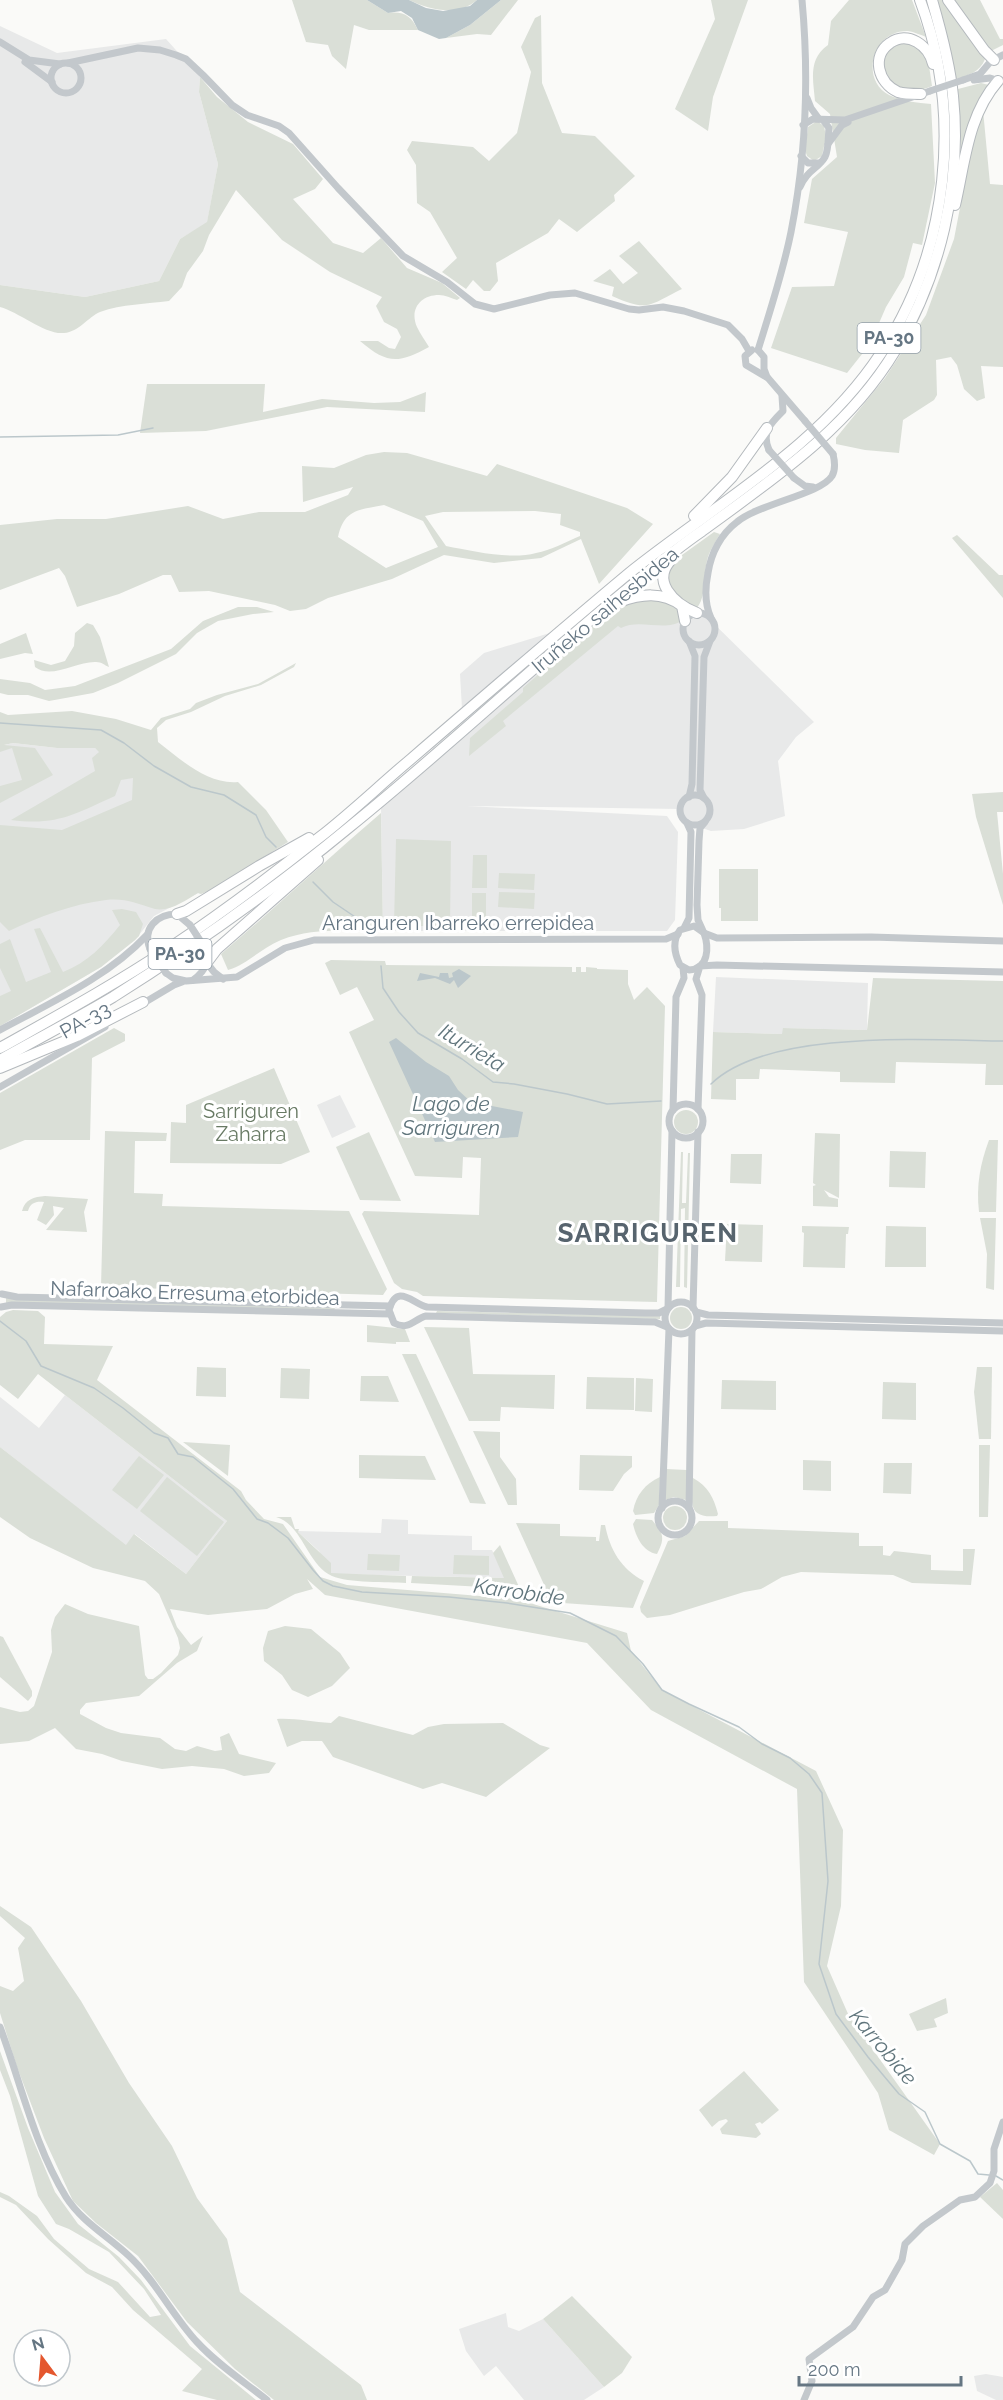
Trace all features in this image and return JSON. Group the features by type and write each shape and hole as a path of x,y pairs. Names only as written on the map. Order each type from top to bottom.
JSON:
{"highway":[{"name":"Iruñeko saihesbidea","path":"0,1048 168,949 321,837 631,572 825,423 853,391 882,351 911,297 934,231 942,185 944,101 936,52 921,0"},
{"name":"Iruñeko saihesbidea","path":"0,1060 109,999 189,948 348,828 661,562 812,448 859,401 894,354 913,318 941,244 954,170 955,128 953,94 932,0"},
{"path":"948,0 984,50 995,61"},
{"path":"927,93 900,93 886,85 878,68 881,54 890,43 904,39 914,40 922,44 931,58 939,111 942,185"},
{"path":"913,318 931,285 948,236 976,114 997,80"},
{"path":"228,920 272,892 326,851 619,602 674,557 810,454 859,401"},
{"path":"631,572 649,553 706,505 744,462 767,428"},
{"path":"674,557 664,572 664,586 670,594 697,613"},
{"path":"619,602 642,595 660,595 682,606 685,621"},
{"path":"177,915 308,839 400,764 415,755"},
{"path":"207,962 217,949 281,894 326,851"},
{"path":"0,1041 94,994"},
{"path":"0,1068 77,1036 143,1002"}],"street":[{"path":"758,350 788,243 797,192 806,94 802,0"},
{"path":"0,44 29,60 60,64 138,48 160,50 186,59 232,105 247,115 279,126 289,133 403,256 447,282 475,304 494,309 550,295 575,293 629,309 663,308 684,311 728,325 742,339 749,351"},
{"path":"0,44 14,58 31,65 61,92 72,92 79,87 81,74 87,64 100,57"},
{"path":"803,125 813,119 845,120 963,82 980,74 995,61"},
{"path":"963,82 997,80 995,61"},
{"path":"68,63 76,67 81,74"},
{"path":"52,82 53,70 60,64"},
{"path":"828,144 842,125 927,93"},
{"path":"797,192 811,168 820,163 826,155 828,144 829,128 811,108 806,94"},
{"path":"801,156 808,163 820,163"},
{"path":"717,964 708,958 704,932 698,920 700,830 708,817 710,808 700,790 704,659 715,627 706,600 710,562 724,535 744,517 820,486 827,482 835,469 833,454 805,421 768,378 748,367 745,356 749,351 758,350 763,354 768,378"},
{"path":"754,369 760,368 764,363"},
{"path":"781,394 784,403 783,411 767,428 766,443 769,450 794,478 806,486 820,486"},
{"path":"777,417 792,414 805,421"},
{"path":"784,499 795,489 794,478"},
{"path":"674,948 678,934 689,918 691,832 680,809 689,796 692,781 695,656 684,633 685,621 697,613 706,600"},
{"path":"697,613 711,618"},
{"path":"689,641 701,645 710,641"},
{"path":"689,796 704,798"},
{"path":"687,823 696,825 705,822"},
{"path":"0,1030 95,977 124,956 147,935 153,922 164,915 177,915 190,925 203,945 207,962 214,972 224,979"},
{"path":"684,927 694,926 717,938 871,937 1003,941"},
{"path":"678,934 666,939 674,948 683,968 684,978 676,999 673,1110 669,1120 672,1131 668,1308 664,1316 668,1328 662,1508 659,1523 665,1531 674,1534 684,1532 691,1524 689,1508 698,1132 703,1122 698,1109 703,1000 702,991 696,979 708,948 717,938"},
{"path":"147,935 150,950 166,973 173,978 189,981 204,970 207,962"},
{"name":"Aranguren Ibarreko errepidea","path":"189,981 224,979 244,974 285,948 314,940 666,939"},
{"path":"683,968 693,970 700,966 717,964 1003,972"},
{"name":"PA-33","path":"0,1087 130,1014 143,1002 174,985 189,981"},
{"path":"673,1110 677,1106 688,1104 698,1109"},
{"path":"672,1131 685,1138 698,1132"},
{"path":"0,1308 1,1292"},
{"name":"Nafarroako Erresuma etorbidea","path":"1,1292 17,1297 390,1306"},
{"path":"417,1320 420,1313 413,1298 403,1296 394,1300 390,1306 390,1314 394,1323 403,1326 412,1324 426,1316 655,1322 679,1335 706,1323 1003,1331"},
{"path":"417,1303 429,1307 658,1313 680,1302 708,1315 1003,1323"},
{"name":"Nafarroako Erresuma etorbidea","path":"0,1308 12,1305 390,1314"},
{"path":"662,1508 675,1501 689,1508"},
{"path":"0,2027 44,2151 67,2198 92,2226 147,2274 197,2342 267,2400"},
{"path":"804,2400 812,2381 809,2360 853,2327 873,2298 885,2290 896,2274 905,2244 923,2226 960,2200 975,2197 990,2183 994,2171 994,2149 1003,2122"}],"shaded area":[{"path":"0,26 57,53 166,39 200,77 199,92 218,164 207,223 180,239 159,281 85,297 0,285"},
{"path":"631,598 704,614 814,722 796,737 778,761 785,816 744,829 711,831 687,823 680,809 467,806 667,816 678,832 675,920 667,931 383,931 381,807 541,663"},
{"path":"553,632 462,709 460,674 484,653"},
{"path":"13,743 57,748 95,748 133,778 201,894 198,893 154,916 135,940 101,967 0,1026 0,746"},
{"path":"716,977 868,983 867,1030 783,1028 783,1034 713,1032"},
{"path":"340,1095 356,1127 332,1138 317,1105"},
{"path":"65,1395 227,1521 186,1574 135,1534 126,1546 0,1447 0,1397 39,1428"},
{"path":"382,1519 408,1520 408,1534 472,1536 472,1550 492,1550 505,1578 331,1574 319,1551 297,1531 381,1533"},
{"path":"506,2313 508,2327 519,2331 543,2319 604,2387 584,2400 524,2400 496,2366 484,2376 466,2351 459,2329"},
{"path":"986,2374 1003,2377 1003,2400 996,2400 977,2391 974,2376"}],"green space":[{"path":"292,0 367,0 388,13 406,15 418,30 369,30 354,25 346,69 332,56 328,45 306,42"},
{"path":"409,0 477,0 461,9 444,10 426,7"},
{"path":"501,0 518,0 491,35 477,34 446,38 470,25"},
{"path":"711,0 748,0 713,97 708,131 675,109 715,19"},
{"path":"849,0 912,0 926,37 908,31 886,38 874,57 874,78 880,88 889,95 931,104 935,183 922,245 913,243 904,277 886,307 870,344 847,373 771,348 792,287 834,286 848,232 804,223 812,179 837,157 830,114 815,101 813,70 817,57 828,45 831,21"},
{"path":"938,0 945,0 985,59 977,70 956,79"},
{"path":"952,0 980,0 1000,39 1003,39 1003,45 991,51"},
{"path":"541,15 542,83 562,133 595,136 635,176 614,195 615,201 577,232 559,219 548,233 496,263 498,281 490,291 484,291 473,280 466,289 442,272 457,258 430,212 417,203 416,165 407,150 412,141 473,147 489,161 517,133 531,72 521,47 535,18"},
{"path":"914,43 928,59 932,86 911,91 894,84 883,74 883,56 896,44"},
{"path":"200,77 217,97 248,122 293,144 323,179 315,189 293,199 333,243 363,253 381,238 407,268 442,283 460,298 457,300 439,295 427,297 418,304 415,320 418,330 429,347 401,359 386,357 369,349 360,341 378,341 395,349 401,337 397,329 384,322 376,306 382,297 330,272 282,240 236,190 209,235 203,251 187,273 182,287 169,301 108,309 96,314 74,330 64,333 40,327 0,307 0,285 85,297 159,281 180,239 207,222 218,164 199,92"},
{"path":"981,83 989,85 960,170 958,89"},
{"path":"983,110 990,184 1003,185 1003,367 981,366 985,398 977,401 964,389 957,365 951,357 936,360 937,395 934,400 903,420 899,453 865,450 836,444 836,438 885,378 926,315 954,239 972,145"},
{"path":"817,121 824,126 826,137 822,156 814,161 807,156 805,150 808,127"},
{"path":"639,241 682,289 648,305 633,304 612,296 614,287 593,281 610,269 623,284 638,273 619,256"},
{"path":"147,384 265,384 263,412 322,399 374,403 400,402 426,392 425,412 327,407 206,431 140,433"},
{"path":"384,452 407,453 487,476 497,464 627,508 653,524 599,584 581,539 541,558 494,563 444,555 392,579 328,598 306,609 290,611 275,605 209,591 179,592 171,575 163,575 119,594 77,607 65,576 59,568 0,590 0,525 57,519 106,519 188,506 223,519 259,512 305,512 348,495 353,487 303,502 302,466 334,468 366,455","holes":["384,505 423,521 438,547 386,568 338,537 344,521 354,512","535,511 561,514 560,525 580,532 580,536 536,553 515,556 491,554 446,546 425,516 443,512"]},
{"path":"714,532 720,534 708,557 702,599 696,609 669,590 668,568 675,560"},
{"path":"957,535 999,575 1003,575 1003,598 952,538"},
{"path":"635,599 663,600 681,612 681,621 667,625 636,624 621,628 618,626 503,721 506,726 469,756 470,738 523,692 523,688 576,640 605,617"},
{"path":"238,607 257,607 274,612 218,621 197,633 176,654 93,693 49,701 28,695 0,693 0,679 30,683 45,690 75,686 171,649 203,621"},
{"path":"87,623 93,625 100,637 109,667 101,663 89,662 49,672 35,667 34,660 51,665 65,661 74,646 75,633"},
{"path":"26,633 33,654 25,653 0,659 0,644"},
{"path":"296,663 294,667 261,685 225,696 191,712 166,720 157,728 158,742 195,770 216,779 238,782 266,810 288,842 211,890 198,893 166,909 155,909 126,901 106,900 56,912 9,931 0,922 0,825 62,830 132,800 133,778 121,780 115,796 77,813 54,820 11,820 95,771 92,758 99,752 95,748 57,748 13,743 4,745 35,748 53,775 0,803 0,786 22,780 12,748 0,752 0,712 8,715 72,711 116,719 151,730 161,718 190,709 196,703 217,695 258,684"},
{"path":"1003,792 1003,812 997,812 1003,874 1003,905 976,817 972,794"},
{"path":"381,813 383,931 331,931 293,936 274,943 242,964 228,970 221,954"},
{"path":"396,839 451,841 450,927 394,925"},
{"path":"473,855 487,855 487,888 472,888"},
{"path":"719,869 758,869 758,921 721,921"},
{"path":"499,873 535,874 534,890 498,888"},
{"path":"499,892 535,893 534,909 498,907"},
{"path":"472,893 486,893 486,925 472,925"},
{"path":"122,909 136,912 143,924 135,940 101,967 0,1026 0,996 11,991 0,968 0,944 10,939 26,982 51,972 34,929 40,928 63,972 88,958 107,940 120,925 112,910"},
{"path":"331,960 385,961 386,965 572,967 572,972 576,972 576,967 581,967 581,972 586,972 586,967 628,970 628,984 634,1000 647,987 665,1006 657,1302 423,1296 417,1292 402,1289 394,1283 362,1214 364,1211 479,1215 481,1158 463,1157 462,1178 415,1176 349,1032 374,1020 357,987 340,995 325,963"},
{"path":"873,978 1003,981 1003,1085 985,1085 986,1064 896,1062 895,1083 840,1082 840,1072 760,1069 759,1079 736,1079 736,1100 711,1099 713,1032 782,1034 783,1028 867,1030"},
{"path":"114,1028 125,1034 125,1041 92,1058 90,1140 25,1140 0,1150 0,1093"},
{"name":"Sarriguren Zaharra","path":"274,1068 310,1152 281,1164 170,1163 171,1122 186,1123 186,1105"},
{"path":"686,1110 695,1113 698,1122 695,1131 686,1134 677,1131 674,1122 677,1113"},
{"path":"105,1131 167,1133 166,1141 135,1141 134,1193 163,1194 162,1206 349,1211 387,1289 383,1295 101,1287"},
{"path":"369,1132 401,1201 360,1200 336,1147"},
{"path":"815,1133 840,1134 839,1198 824,1190 829,1197 838,1199 838,1207 813,1206 813,1186 816,1185 813,1183"},
{"path":"989,1140 998,1140 996,1212 979,1212 979,1175"},
{"path":"890,1151 926,1152 925,1188 889,1187"},
{"path":"681,1152 683,1152 682,1203 686,1203 688,1153 690,1153 687,1288 684,1287 685,1208 681,1209 680,1287 676,1287"},
{"path":"731,1154 762,1154 761,1184 730,1183"},
{"path":"45,1196 88,1199 84,1212 87,1232 46,1230 64,1208 53,1206 54,1215 46,1225 37,1220 44,1202 34,1203 28,1211 22,1211 31,1199"},
{"path":"980,1218 996,1218 994,1290 986,1288 987,1254"},
{"path":"727,1224 763,1225 762,1262 725,1261"},
{"path":"802,1226 849,1227 848,1234 846,1234 845,1268 803,1267 804,1233"},
{"path":"886,1226 926,1227 926,1267 885,1267"},
{"path":"6,1298 335,1308 334,1310 6,1303"},
{"path":"677,1307 685,1307 692,1314 692,1322 685,1329 677,1329 670,1322 670,1314"},
{"path":"13,1310 38,1311 45,1317 44,1344 113,1346 97,1380 241,1491 246,1500 264,1519 283,1524 320,1577 347,1585 517,1599 627,1633 631,1651 662,1690 816,1771 843,1830 841,1906 827,1966 849,2016 940,2144 934,2155 889,2130 878,2093 804,1982 797,1789 651,1710 587,1643 325,1595 307,1579 313,1589 295,1594 267,1609 208,1615 170,1609 177,1627 191,1645 203,1636 197,1651 177,1663 139,1696 86,1703 80,1710 80,1714 106,1728 121,1733 160,1738 175,1749 186,1751 197,1746 215,1751 222,1750 220,1737 229,1733 239,1754 276,1763 269,1773 244,1776 224,1769 192,1766 162,1769 122,1761 76,1749 55,1728 29,1741 0,1744 0,1707 20,1712 28,1711 34,1706 52,1652 51,1630 55,1617 65,1604 88,1614 139,1626 145,1675 148,1679 153,1679 161,1673 178,1655 180,1648 159,1594 145,1581 93,1568 30,1538 0,1517 0,1447 126,1545 134,1534 186,1574 227,1521 38,1374 18,1399 0,1385 0,1317"},
{"path":"437,1311 660,1316 660,1319 436,1313"},
{"path":"367,1325 405,1329 410,1342 396,1342 396,1344 367,1342"},
{"path":"424,1327 469,1328 473,1374 555,1375 554,1409 501,1407 500,1421 469,1421"},
{"path":"402,1354 416,1354 486,1504 470,1503"},
{"path":"197,1367 226,1368 226,1397 196,1396"},
{"path":"977,1367 992,1367 991,1439 979,1439 974,1392"},
{"path":"281,1368 310,1369 309,1399 280,1398"},
{"path":"361,1376 388,1376 399,1402 360,1401"},
{"path":"587,1377 634,1378 634,1410 586,1409"},
{"path":"636,1378 653,1379 652,1412 635,1411"},
{"path":"722,1380 776,1381 776,1410 721,1409"},
{"path":"883,1382 916,1383 916,1420 882,1419"},
{"path":"473,1431 500,1432 500,1457 516,1479 517,1505 508,1505"},
{"path":"183,1442 230,1445 228,1476"},
{"path":"979,1445 990,1445 988,1517 979,1517"},
{"path":"359,1455 425,1456 436,1480 359,1478"},
{"path":"580,1455 632,1456 632,1467 624,1474 613,1491 579,1490"},
{"path":"139,1456 164,1475 137,1509 112,1490"},
{"path":"803,1460 831,1461 831,1491 803,1490"},
{"path":"884,1463 912,1463 911,1494 883,1493"},
{"path":"666,1469 687,1470 686,1500 674,1497 665,1500"},
{"path":"167,1477 224,1522 197,1556 140,1511"},
{"path":"660,1477 659,1505 654,1513 635,1515 634,1505 639,1495 650,1483"},
{"path":"693,1478 710,1493 717,1516 700,1515 693,1507"},
{"path":"670,1506 680,1506 687,1513 687,1523 680,1530 670,1530 663,1523 663,1513"},
{"path":"276,1517 291,1517 295,1529 299,1529 298,1532 331,1563 331,1573 406,1576 406,1583 358,1581 332,1576 316,1563 293,1528"},
{"path":"636,1519 652,1520 659,1529 662,1540 657,1554 652,1553 641,1543 633,1524"},
{"path":"699,1521 728,1521 728,1528 859,1533 859,1546 883,1546 883,1555 890,1556 894,1551 931,1555 931,1570 963,1571 963,1549 975,1549 971,1585 912,1583 893,1575 801,1572 782,1577 761,1589 670,1615 647,1618 641,1612 640,1607 668,1541 685,1536"},
{"path":"516,1523 560,1524 560,1536 596,1537 596,1541 599,1541 601,1525 605,1525 613,1551 629,1571 644,1581 633,1608 563,1603 544,1597 546,1589"},
{"path":"500,1545 520,1589 411,1583 412,1576 504,1578 493,1553"},
{"path":"368,1554 400,1555 399,1571 367,1570"},
{"path":"454,1555 489,1556 489,1575 453,1574"},
{"path":"285,1626 311,1629 340,1653 350,1668 332,1686 308,1697 292,1690 282,1675 264,1661 263,1648 268,1631"},
{"path":"0,1636 3,1637 32,1691 32,1696 28,1701 0,1677"},
{"path":"339,1716 413,1735 428,1727 444,1724 503,1723 540,1745 550,1748 486,1797 442,1783 423,1789 333,1757 322,1741 302,1741 287,1747 277,1719 331,1723"},
{"path":"0,1906 31,1927 81,2001 129,2083 172,2146 197,2198 227,2239 240,2292 361,2385 367,2400 274,2400 235,2369 187,2322 138,2256 96,2223 73,2201 44,2138 17,2067 0,2013 0,1986 13,1991 24,1981 18,1948 25,1938 0,1916"},
{"path":"946,1998 948,2013 934,2019 937,2027 917,2031 909,2014"},
{"path":"0,2051 28,2128 55,2192 78,2224 119,2257 141,2280 190,2346 256,2400 217,2400 182,2391 202,2369 133,2310 112,2287 86,2273 48,2239 16,2205 0,2197 0,2192 9,2196 37,2216 54,2239 89,2269 118,2282 150,2317 161,2315 144,2289 109,2252 56,2224 38,2196 10,2096 0,2070"},
{"path":"744,2071 779,2110 762,2124 760,2122 755,2124 761,2134 756,2138 722,2134 720,2129 728,2121 726,2119 719,2121 712,2127 699,2110"},
{"path":"997,2183 1003,2190 1003,2219 980,2197"},
{"path":"572,2296 632,2357 622,2373 604,2387 543,2319"}],"water":[{"path":"367,0 409,0 426,8 443,11 470,6 477,0 501,0 470,25 446,38 439,39 418,30 412,18 401,11 388,13"},
{"path":"459,969 471,976 458,988 454,980 450,984 435,978 417,981 420,973 439,977 440,973 448,973 449,978 453,977 452,973"},
{"name":"Lago de Sarriguren","path":"396,1038 426,1062 449,1076 458,1090 471,1102 523,1112 518,1137 435,1142 389,1042"}],"waterway":[{"path":"0,437 118,435 153,428"},
{"path":"0,723 101,730 124,743 154,766 191,787 224,795 256,815 266,837 276,847"},
{"name":"Iturrieta","path":"313,882 333,902 373,929"},
{"name":"Iturrieta","path":"381,966 383,988 399,1012 418,1033 462,1059 493,1082 567,1094 607,1104 661,1101"},
{"name":"Iturrieta","path":"711,1084 737,1066 770,1054 808,1046 892,1040 1003,1041"},
{"name":"Karrobide","path":"0,1321 26,1341 41,1366 94,1388 154,1433 168,1438 178,1454 193,1457 233,1489 257,1519 268,1523 288,1538 323,1581 333,1586 362,1592 449,1597 570,1613 616,1636 643,1664 662,1690 739,1727 762,1744 790,1758 809,1774 822,1793 828,1881 819,1964 836,2014 899,2094 925,2112 940,2144 970,2161 978,2174 989,2175"},
{"name":"Karrobide","path":"996,2176 1003,2180"}],"district":[{"name":"SARRIGUREN","path":"648,1233"}]}
